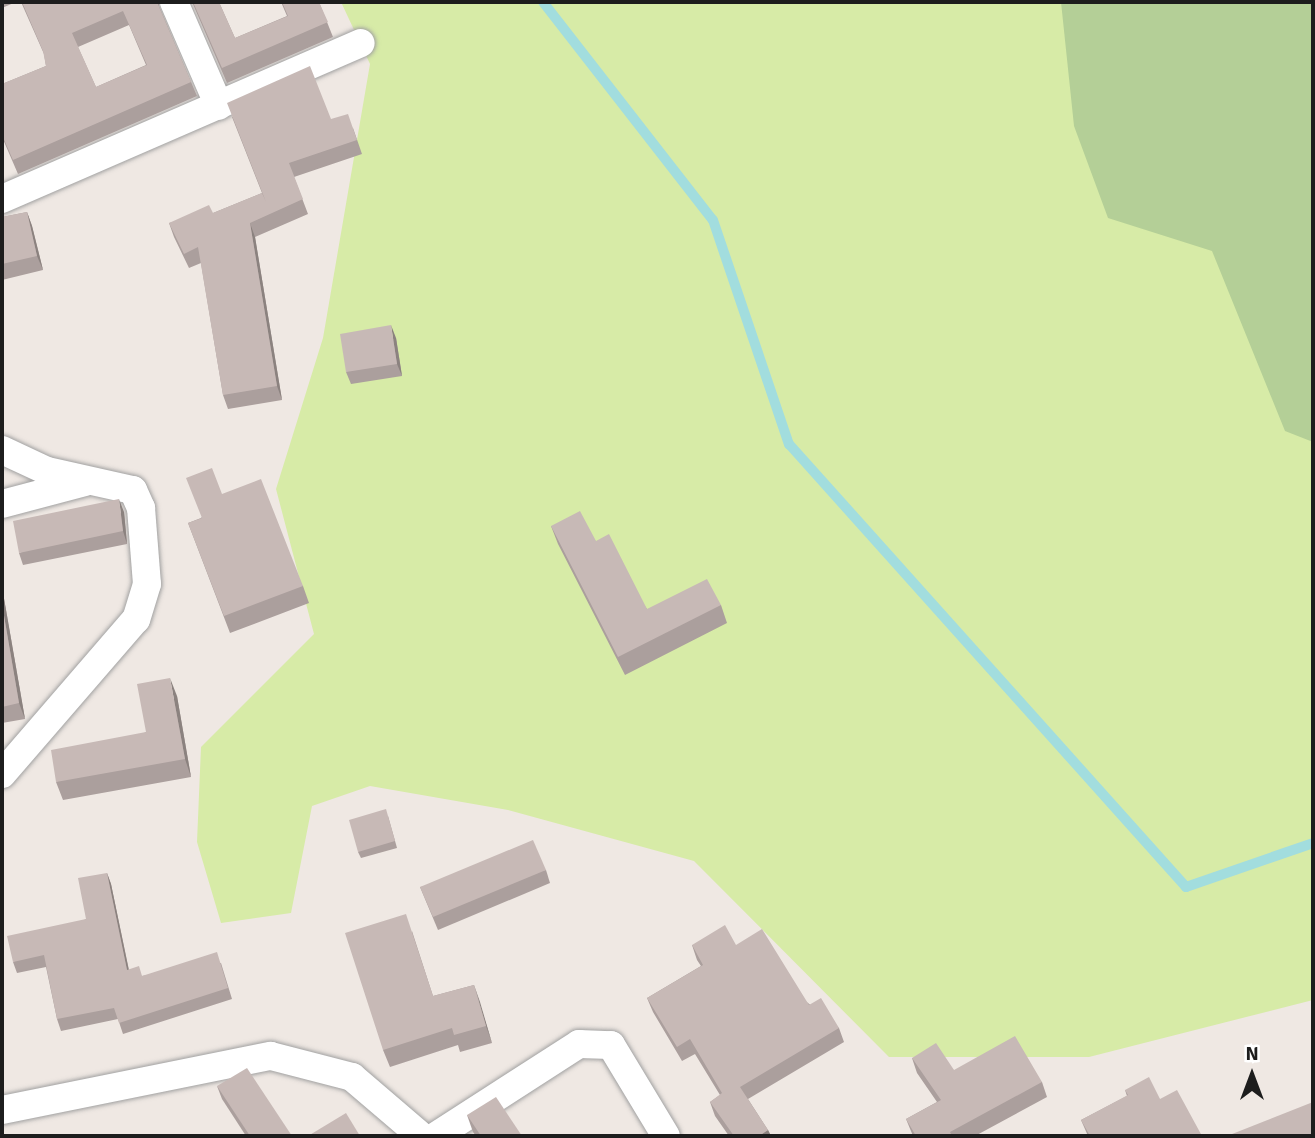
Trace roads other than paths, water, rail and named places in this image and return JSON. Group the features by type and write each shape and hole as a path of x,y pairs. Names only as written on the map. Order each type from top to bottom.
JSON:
{"street":[{"path":"174,2 219,106"},
{"path":"2,199 360,43"},
{"path":"2,450 47,471 133,491 141,508 147,584 143,603 115,646 2,774"},
{"path":"2,504 91,481"},
{"path":"436,1136 579,1044 611,1045 666,1136"},
{"path":"2,1110 271,1056 352,1077 421,1136"}],"waterway":[{"path":"543,2 713,220 789,444 1186,887 1313,843"}]}
